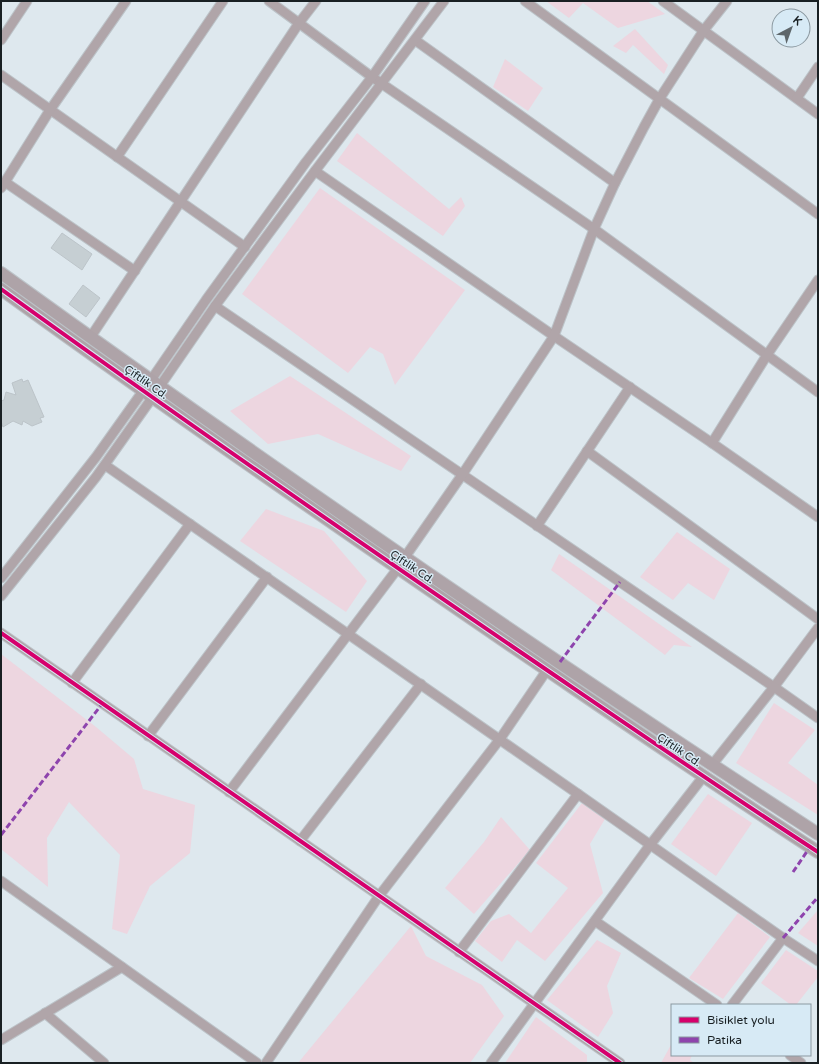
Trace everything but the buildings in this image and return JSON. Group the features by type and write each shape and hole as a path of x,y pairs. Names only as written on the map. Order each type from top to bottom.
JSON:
{"street":[{"path":"1,40 27,1"},
{"path":"126,1 50,110 3,185 135,271"},
{"path":"118,157 223,1"},
{"path":"269,1 372,77 594,229 818,392"},
{"path":"90,338 299,23 316,1"},
{"path":"1,596 104,465 206,300 306,162 372,77 425,1"},
{"path":"155,383 216,306 315,171 444,1"},
{"path":"524,1 660,98 818,214"},
{"path":"663,1 818,114"},
{"path":"405,557 462,475 554,336 594,229 615,183 660,98 704,30 727,1"},
{"path":"415,40 615,183"},
{"path":"797,98 818,68"},
{"path":"1,75 245,247"},
{"path":"315,171 554,336 712,442 818,517"},
{"name":"Çiftlik Cd.","path":"1,273 90,338 405,557 712,765 818,834"},
{"path":"712,442 767,355 818,280"},
{"name":"Çiftlik Cd.","path":"1,289 148,395 398,568 703,777 818,852"},
{"path":"216,306 818,718"},
{"path":"537,526 630,387"},
{"path":"1,578 96,457 148,395"},
{"path":"587,451 818,619"},
{"path":"104,465 818,961"},
{"path":"72,683 190,524"},
{"path":"229,792 398,568"},
{"path":"148,736 267,577"},
{"path":"491,1063 650,845 774,687 818,628"},
{"path":"1,633 620,1063"},
{"path":"266,1063 379,896 500,739 548,670"},
{"path":"300,841 421,684"},
{"path":"459,952 578,794"},
{"path":"1,881 257,1063"},
{"path":"595,921 716,1004"},
{"path":"733,1004 783,938"},
{"path":"1,1040 122,967"},
{"path":"45,1013 104,1063"},
{"path":"791,1056 801,1063"}],"shaded area":[{"path":"546,1 647,1 665,14 618,28 583,3 569,18"},
{"path":"635,29 668,65 664,74 633,45 626,53 613,46"},
{"path":"505,59 543,88 528,111 493,87"},
{"path":"357,133 449,209 461,197 465,206 443,236 337,161"},
{"path":"320,188 465,290 395,385 383,354 370,347 348,373 242,294"},
{"path":"290,376 411,456 401,471 318,434 268,444 230,411"},
{"path":"266,509 324,531 367,581 346,612 240,541"},
{"path":"677,532 730,569 714,600 688,583 673,600 640,577"},
{"path":"559,554 692,647 674,645 665,655 551,570"},
{"path":"1,654 96,727 134,759 143,789 195,805 190,853 150,886 127,934 112,929 120,855 69,802 47,838 48,887 1,849"},
{"path":"774,703 815,730 788,763 818,785 818,815 736,763"},
{"path":"708,794 752,823 716,876 671,844"},
{"path":"582,803 605,819 590,844 603,893 545,961 517,940 502,962 475,941 491,921 509,914 531,933 568,888 536,863"},
{"path":"501,817 530,850 474,914 445,888 484,842"},
{"path":"818,910 818,946 798,933"},
{"path":"738,913 770,937 723,999 689,978"},
{"path":"411,926 426,956 482,985 504,1016 470,1063 298,1063"},
{"path":"597,940 621,953 607,986 613,1013 598,1037 547,1000"},
{"path":"786,950 818,971 818,977 797,1004 790,1004 761,983"},
{"path":"536,1017 587,1055 587,1063 505,1063"},
{"path":"671,1045 671,1056 692,1056 690,1060 694,1063 661,1063"}],"marked path":[{"path":"560,662 620,582"},
{"path":"1,835 102,704"},
{"path":"793,872 810,847"},
{"path":"783,938 818,897"}],"cycle path":[{"path":"1,289 193,426 386,560 666,751 818,852"},
{"path":"1,633 620,1063"}]}
